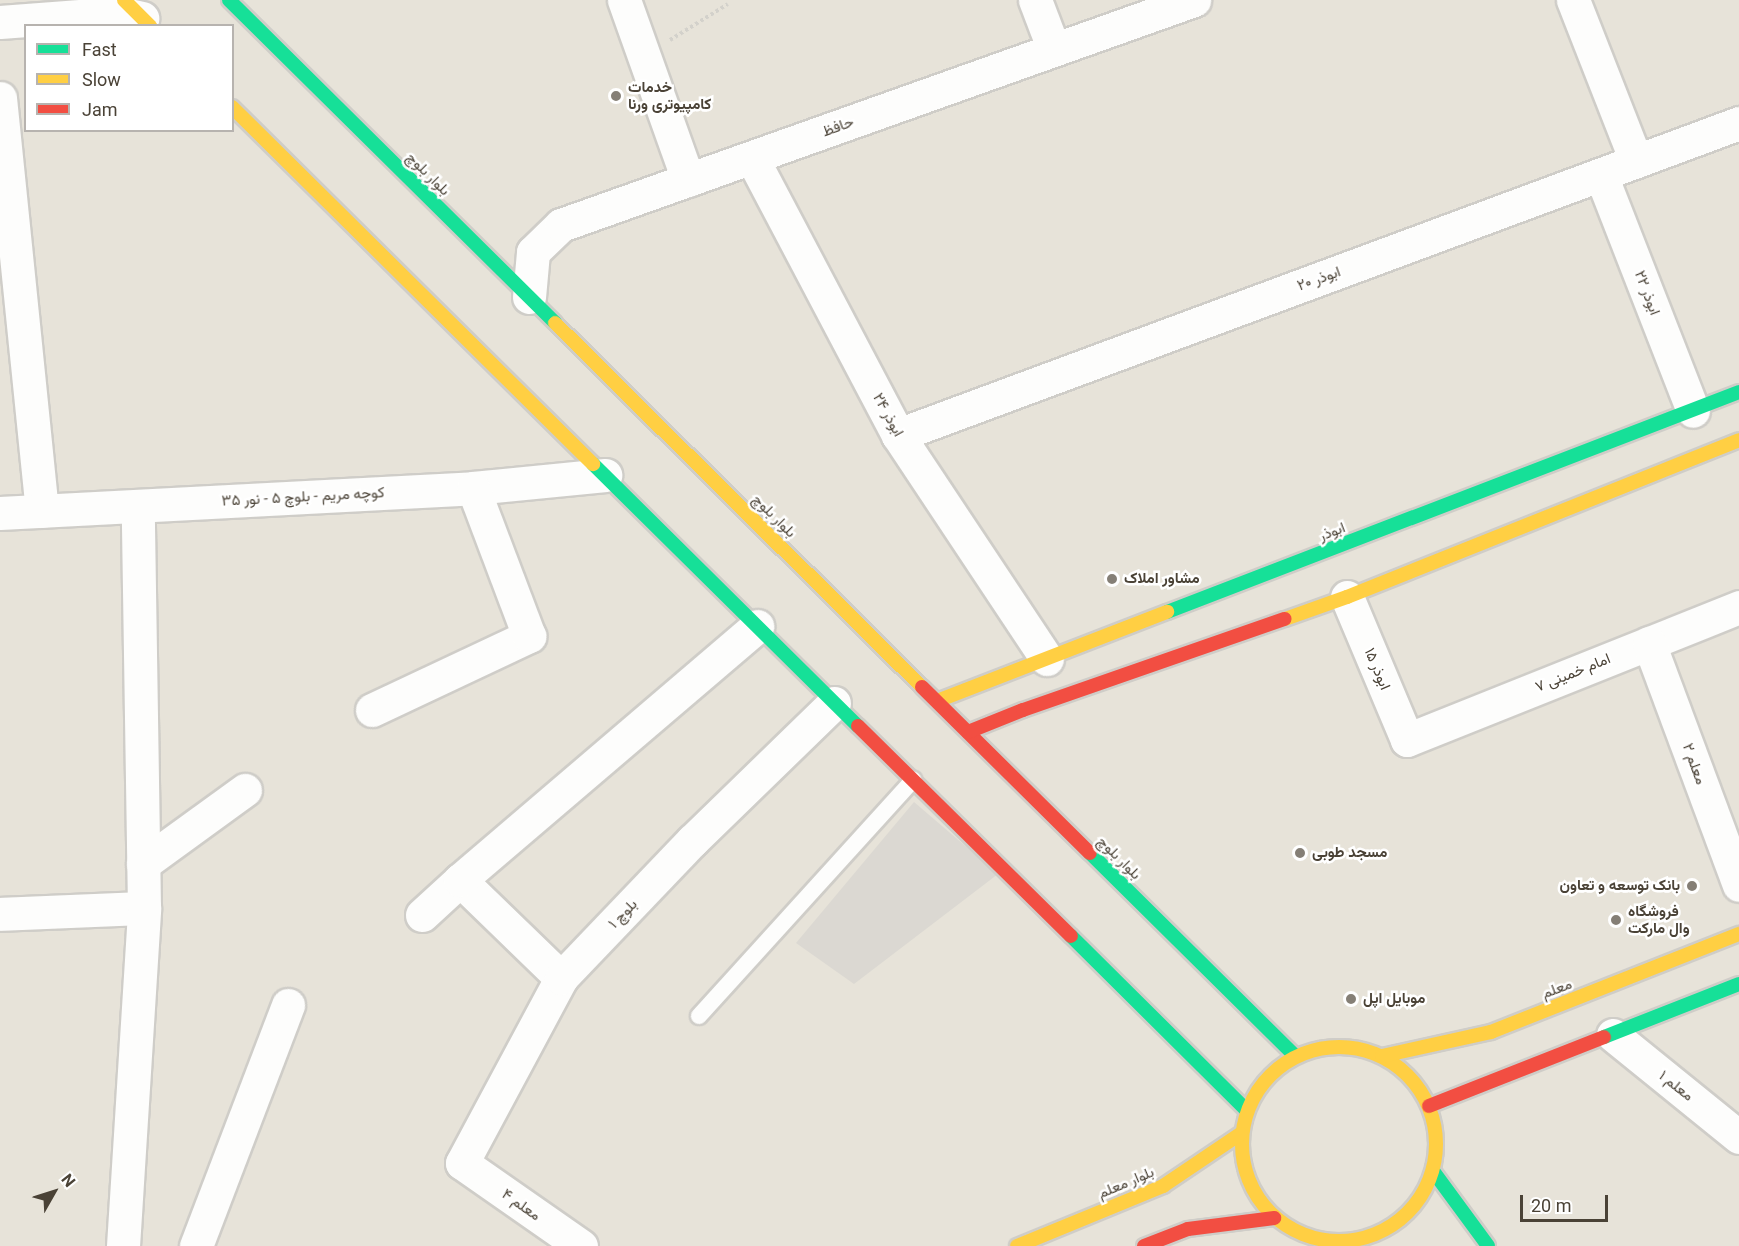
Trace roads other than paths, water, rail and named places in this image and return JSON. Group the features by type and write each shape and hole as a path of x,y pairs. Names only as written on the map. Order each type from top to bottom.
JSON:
{"main road":[{"name":"بلوار بلوچ","path":"229,0 1295,1056"},
{"path":"234,109 1246,1110"},
{"name":"ابوذر","path":"937,701 1739,392"},
{"path":"968,732 1023,710 1347,597 1739,440"},
{"name":"معلم","path":"1382,1056 1491,1032 1739,934"},
{"path":"1429,1106 1739,984"},
{"path":"1349,1046 1382,1056 1407,1073 1429,1106 1437,1141 1433,1171 1422,1196 1402,1220 1371,1237 1340,1244 1304,1236 1275,1218 1252,1191 1242,1166 1240,1134 1246,1110 1271,1072 1295,1056 1318,1048 1349,1046"},
{"name":"بلوار معلم","path":"1017,1246 1162,1186 1240,1134"},
{"path":"1433,1171 1488,1246"},
{"path":"1144,1246 1188,1229 1275,1218"}],"street":[{"path":"624,0 688,180"},
{"path":"1035,0 1054,50"},
{"name":"حافظ","path":"529,297 533,252 561,225 1194,0"},
{"path":"1573,0 1636,161"},
{"path":"0,22 120,13 139,14"},
{"path":"0,98 42,511"},
{"name":"ابوذر ۲۰","path":"898,435 1739,123"},
{"name":"ابوذر ۲۴","path":"752,158 898,435 1047,659"},
{"name":"ابوذر ۲۲","path":"1601,175 1693,411"},
{"name":"کوچه مریم - بلوچ ۵ - نور ۳۵","path":"0,513 474,488 605,476"},
{"path":"372,710 529,636 474,488"},
{"path":"123,1246 144,908 138,507"},
{"name":"ابوذر ۱۵","path":"1347,597 1407,740"},
{"name":"امام خمینی ۷","path":"1407,740 1739,607"},
{"path":"422,915 757,626"},
{"name":"معلم ۲","path":"1649,643 1739,885"},
{"name":"بلوچ ۱","path":"462,1163 561,978 692,841 834,703"},
{"path":"143,864 245,790"},
{"path":"460,880 561,978"},
{"path":"0,914 144,908"},
{"path":"196,1246 288,1005"},
{"name":"معلم ۱","path":"1613,1035 1739,1137"},
{"name":"معلم ۴","path":"462,1163 581,1246"}],"lane":[{"path":"699,1016 913,780"}],"place":[{"name":"خدمات کامپیوتری ورنا","path":"616,96"},
{"name":"مشاور املاک","path":"1112,579"},
{"name":"مسجد طوبی","path":"1300,853"},
{"name":"بانک توسعه و تعاون","path":"1692,886"},
{"name":"فروشگاه وال مارکت","path":"1616,920"},
{"name":"موبایل اپل","path":"1351,999"}]}
